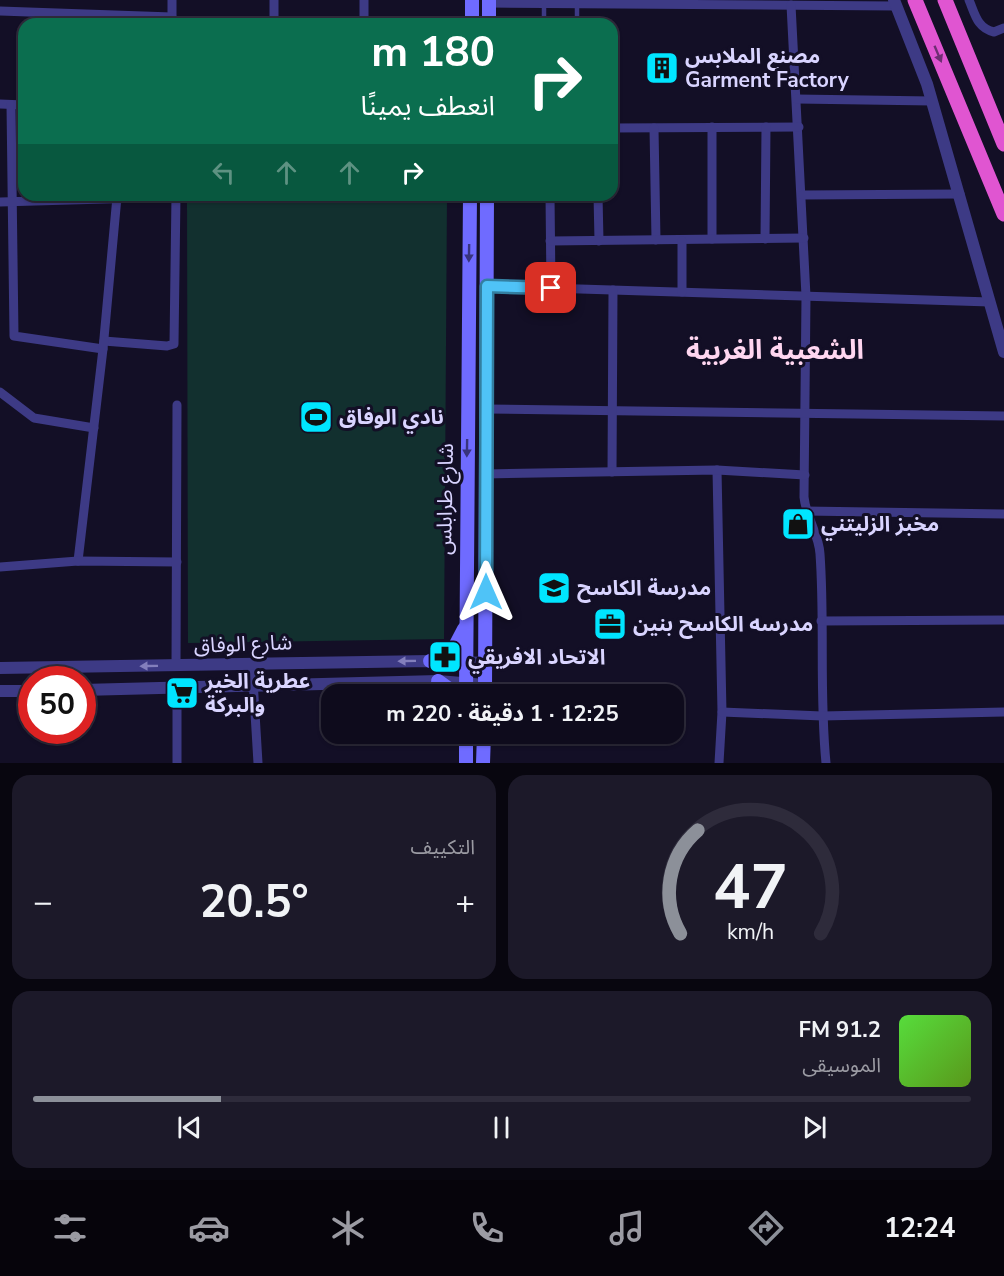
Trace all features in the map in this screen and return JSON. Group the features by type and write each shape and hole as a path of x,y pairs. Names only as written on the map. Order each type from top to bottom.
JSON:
{"highway":[{"path":"915,0 1004,214"},
{"path":"945,0 1004,144"}],"main road":[{"path":"472,0 472,18"},
{"path":"489,1 489,18"},
{"name":"شارع طرابلس","path":"466,684 470,201"},
{"name":"شارع طرابلس","path":"485,684 487,201"},
{"path":"430,661 453,650 465,627"},
{"path":"438,681 442,684"},
{"path":"466,744 466,763"},
{"path":"483,763 484,744"}],"street":[{"path":"9,0 4,11 122,18"},
{"path":"172,0 172,18"},
{"path":"274,0 274,18"},
{"path":"364,0 364,18"},
{"path":"969,0 978,22 984,29 994,32 1004,28"},
{"path":"489,1 577,4 598,2 791,5 889,3 932,101 1004,352"},
{"path":"791,5 807,296 805,511 820,551 822,716 826,763"},
{"path":"797,99 932,101"},
{"path":"0,105 18,105"},
{"path":"11,105 14,336 103,345 167,346 174,344 176,201"},
{"path":"712,127 712,239"},
{"path":"765,239 766,127"},
{"path":"618,128 799,127"},
{"path":"654,128 656,240"},
{"path":"803,195 960,194"},
{"path":"0,202 30,201"},
{"path":"78,561 103,345 117,201"},
{"path":"550,201 551,288"},
{"path":"598,201 599,241"},
{"path":"550,241 804,238"},
{"path":"681,292 682,241"},
{"path":"487,286 990,302"},
{"path":"612,472 613,290"},
{"path":"0,392 34,418 94,428"},
{"path":"176,666 177,405"},
{"path":"486,409 614,413 1004,416"},
{"path":"485,474 717,470 805,476"},
{"path":"717,470 722,712 719,763"},
{"path":"805,511 1004,514"},
{"path":"0,567 78,561 177,562"},
{"path":"821,621 1004,620"},
{"name":"شارع الوفاق","path":"0,668 430,661 486,663"},
{"path":"252,663 258,763"},
{"name":"شارع الوفاق","path":"96,690 438,681 448,684"},
{"path":"177,689 177,763"},
{"path":"0,691 18,691"},
{"path":"722,712 822,716 1004,712"}],"lane":[{"path":"544,2 544,18"},
{"path":"577,4 578,18"}],"green space":[{"name":"نادي الوفاق","path":"187,201 447,201 444,639 188,643"}],"place":[{"name":"مصنع الملابس Garment Factory","path":"662,68"},
{"name":"نادي الوفاق","path":"316,417"},
{"name":"مخبز الزليتني","path":"798,524"},
{"name":"مدرسة الكاسح","path":"554,588"},
{"name":"مدرسه الكاسح بنين","path":"610,624"},
{"name":"الاتحاد الافريقي","path":"445,657"},
{"name":"عطرية الخير والبركة","path":"182,693"}],"district":[{"name":"الشعبية الغربية","path":"775,350"}],"route":[{"path":"486,592 487,286 551,288"}]}
